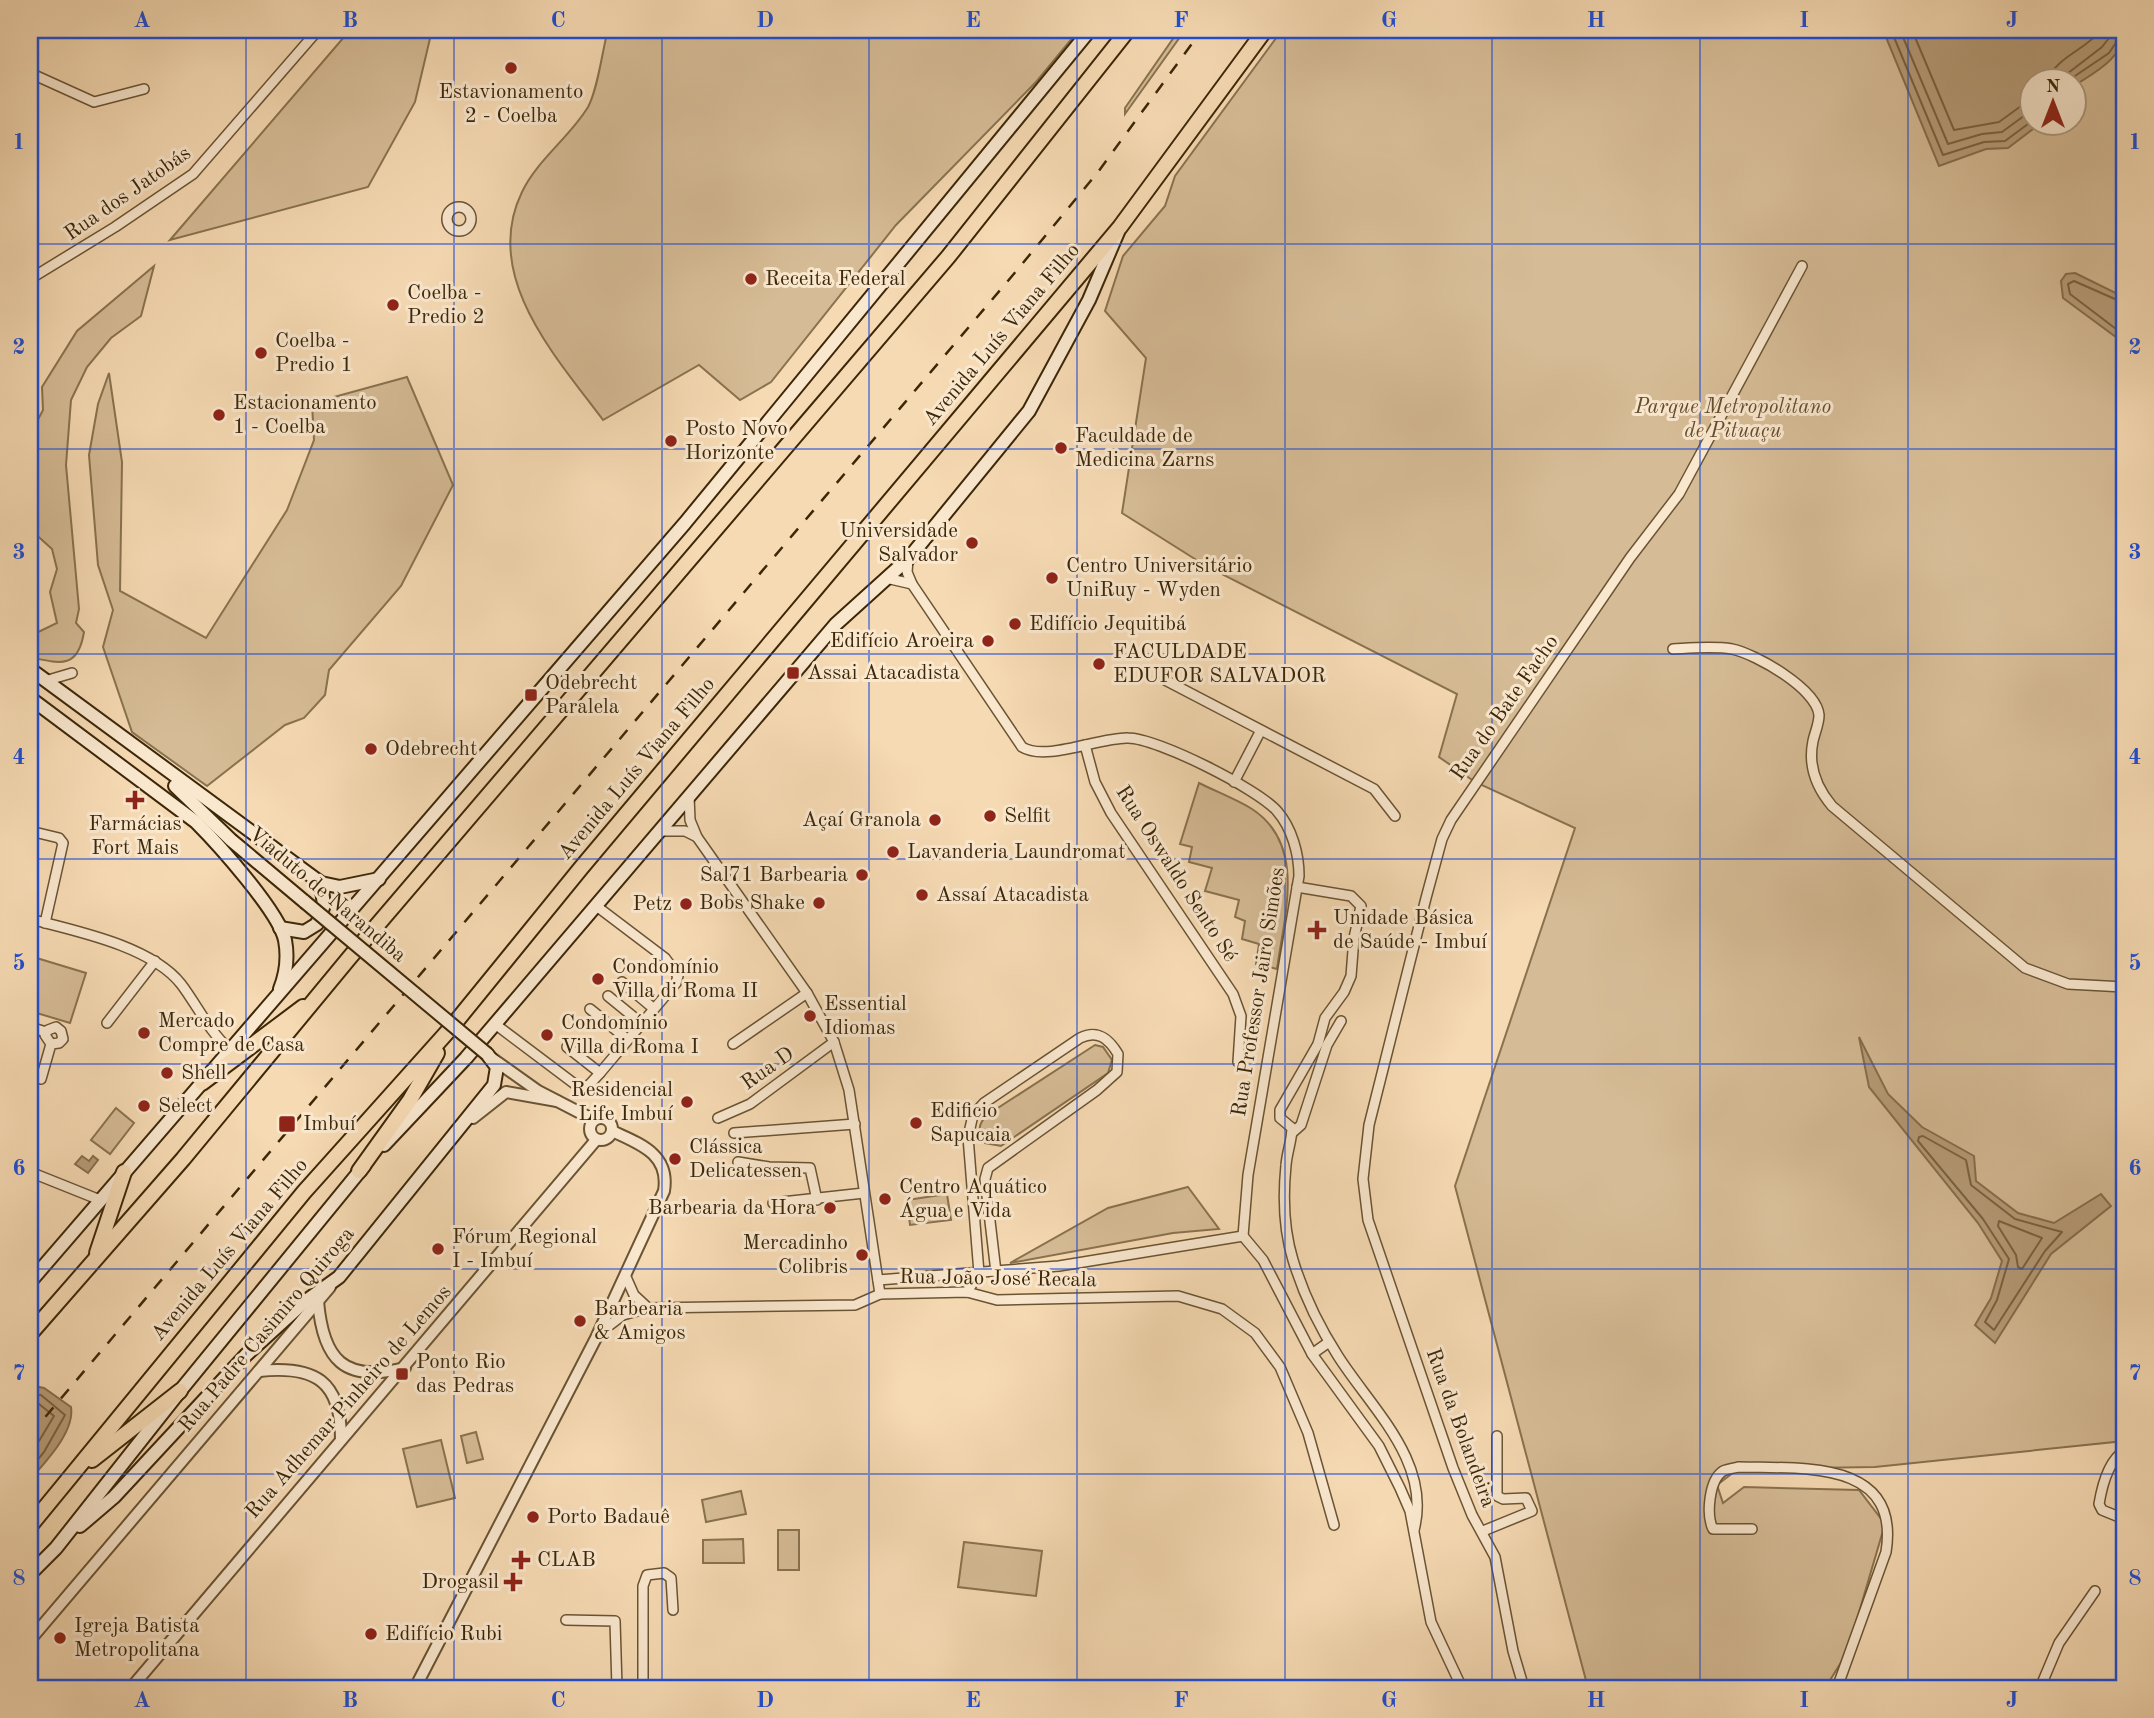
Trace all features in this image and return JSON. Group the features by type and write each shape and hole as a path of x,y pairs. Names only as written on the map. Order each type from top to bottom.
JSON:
{"highway":[{"path":"30,1334 948,257 1128,30"},
{"name":"Avenida Luís Viana Filho","path":"30,1526 304,1192 450,1029 625,815 1120,228 1265,30"},
{"path":"202,1083 318,996"},
{"path":"359,1171 410,1100 450,1029"},
{"path":"93,1263 124,1172"},
{"path":"67,1481 180,1391"}],"main road":[{"path":"30,1282 685,523 1090,30"},
{"name":"Avenida Luís Viana Filho","path":"30,1574 56,1548 359,1171 495,1024 836,624 909,558 1033,405 1089,300 1120,228"},
{"path":"30,669 142,754 321,883 340,887 379,878"},
{"path":"30,698 196,822 226,855 280,928 286,955 279,993"},
{"name":"Viaduto de Narandiba","path":"142,754 232,840 490,1056"},
{"path":"280,928 304,932 317,924 324,905 321,883"},
{"path":"455,1136 497,1080 490,1056"},
{"name":"Rua Padre Casimiro Quiroga","path":"339,1277 455,1136"},
{"path":"56,1548 114,1497 246,1355 303,1303 339,1277"}],"street":[{"name":"Rua dos Jatobás","path":"30,279 116,227 193,174 318,30"},
{"path":"30,73 87,101 102,101 144,89"},
{"name":"Rua do Bate Facho","path":"1368,1220 1363,1179 1369,1125 1445,832 1508,733 1630,558 1679,494 1802,266"},
{"name":"Rua Professor Jairo Simões","path":"909,558 907,572 912,584 1022,747 1038,751 1128,738 1158,744 1234,782 1276,809 1288,826 1297,858 1297,887 1248,1175 1243,1236"},
{"path":"886,578 912,584"},
{"path":"1673,649 1720,648 1744,652 1807,690 1819,715 1812,746 1814,775 1832,806 2025,968 2068,984 2124,987"},
{"path":"45,681 72,673"},
{"path":"1165,680 1260,732 1374,789 1395,816"},
{"path":"1234,782 1260,732"},
{"name":"Rua Oswaldo Sento Sé","path":"1085,745 1095,782 1111,813 1233,993 1241,1016 1238,1062"},
{"path":"689,796 690,820 696,837 807,993 843,1064 855,1124 880,1294"},
{"path":"30,831 59,838 63,842 45,923"},
{"path":"659,831 685,831 696,837"},
{"path":"1297,887 1351,896 1361,906 1354,938 1351,976 1345,992 1325,1018 1318,1044 1280,1110 1280,1118 1290,1125 1292,1133 1286,1165 1289,1243 1299,1277 1329,1342 1385,1419 1403,1453 1417,1493 1419,1513 1414,1530"},
{"path":"495,1024 580,1088 589,1085 600,1073 676,983 677,971 647,944 595,905"},
{"path":"30,919 108,942 155,961 181,984 229,1049"},
{"path":"107,1023 155,961"},
{"path":"622,982 653,1008"},
{"path":"733,1044 807,993"},
{"path":"608,996 640,1023"},
{"path":"590,1009 627,1039"},
{"path":"1292,1133 1301,1125 1327,1045 1341,1021"},
{"path":"30,1027 46,1032 56,1027 62,1033 59,1043 51,1044"},
{"path":"46,1032 46,1038 51,1044"},
{"path":"967,1292 979,1273 968,1137 973,1115 984,1103 1080,1038 1093,1033 1104,1036 1118,1054 1117,1072 1097,1090 988,1168 985,1179 996,1272"},
{"name":"Rua D","path":"718,1118 759,1098 834,1042"},
{"path":"41,1079 51,1044"},
{"path":"567,1047 600,1073"},
{"name":"Rua Padre Casimiro Quiroga","path":"490,1056 592,1123 607,1119 611,1134"},
{"name":"Rua Padre Casimiro Quiroga","path":"455,1136 500,1094 520,1093 557,1101"},
{"path":"415,1688 596,1338 661,1200 666,1176 656,1155 625,1137 611,1134 596,1140 590,1133 592,1123"},
{"path":"734,1133 855,1124"},
{"name":"Rua Adhemar Pinheiro de Lemos","path":"131,1688 596,1140"},
{"path":"738,1162 769,1167 810,1168 817,1200"},
{"path":"30,1172 100,1200"},
{"path":"773,1203 864,1194"},
{"name":"Rua da Bolandeira","path":"1368,1220 1453,1468 1472,1515 1483,1531 1502,1581 1513,1651 1524,1688"},
{"path":"976,1227 990,1226"},
{"path":"878,1280 1080,1263 1166,1246 1243,1236 1270,1271 1312,1354 1379,1446 1405,1499 1414,1530 1431,1622 1462,1688"},
{"name":"Rua Padre Casimiro Quiroga","path":"30,1640 339,1277"},
{"path":"625,1277 634,1294 648,1308"},
{"name":"Rua João José Recala","path":"596,1338 614,1321 648,1308 855,1305 880,1294 967,1292 998,1300 1178,1296 1201,1301 1240,1320 1269,1348 1292,1390 1315,1453 1334,1525"},
{"path":"318,1301 324,1340 336,1359 345,1366 370,1372 405,1368"},
{"path":"1312,1354 1329,1342"},
{"path":"259,1371 292,1370 322,1381 338,1405 341,1439"},
{"path":"1483,1531 1532,1511 1526,1498 1503,1499 1497,1496 1497,1436"},
{"path":"2124,1451 2117,1456 2108,1471 2099,1504 2102,1510 2124,1519"},
{"path":"1752,1529 1713,1529 1709,1522 1713,1481 1724,1471 1739,1467 1839,1472 1864,1485 1881,1506 1887,1529 1886,1552 1837,1688"},
{"path":"643,1688 643,1586 647,1575 664,1573 671,1578 673,1610"},
{"path":"2040,1688 2059,1643 2095,1591"},
{"path":"566,1620 615,1621 617,1688"}],"green space":[{"path":"350,30 432,30 415,102 368,187 170,240"},
{"path":"608,30 1079,30 1036,82 896,225 771,382 740,400 699,365 603,420 565,370 530,314 517,284 511,254 512,223 522,192 536,169 588,107"},
{"path":"1179,30 1185,30 1125,114 1125,108"},
{"name":"Parque Metropolitano de Pituaçu","path":"1282,30 2124,30 2124,1441 1875,1467 1738,1469 1717,1485 1723,1503 1744,1487 1859,1490 1885,1524 1847,1653 1825,1688 1588,1688 1455,1186 1575,828 1475,782 1439,757 1457,694 1206,566 1122,513 1146,358 1105,311 1123,256 1165,206 1175,176"},
{"path":"154,266 141,316 111,338 87,367 71,400 66,465 79,609 76,623 84,632 81,644 72,658 66,661 30,657 30,636 57,623 50,592 57,569 52,549 30,529 30,435 43,410 42,387 77,331"},
{"path":"109,373 122,462 120,591 206,638 287,510 314,440 312,403 407,377 453,485 401,586 329,670 325,695 304,718 285,725 207,786 132,732 103,647 113,610 98,565 89,455 98,404"},
{"path":"1199,783 1252,809 1269,824 1280,842 1286,861 1288,883 1277,969 1256,964 1259,944 1242,939 1245,921 1235,917 1239,900 1205,891 1212,868 1189,862 1192,847 1180,844"},
{"path":"30,956 86,973 70,1023 30,1011"},
{"path":"1095,1045 1103,1047 1112,1060 1108,1073 1001,1146 985,1143 980,1128 987,1115"},
{"path":"116,1108 134,1123 110,1154 91,1140"},
{"path":"1188,1187 1219,1229 1173,1233 1010,1263 1108,1208"},
{"path":"947,1194 951,1220 910,1225 907,1200"},
{"path":"476,1432 483,1459 467,1463 461,1436"},
{"path":"441,1440 455,1498 417,1507 403,1449"},
{"path":"741,1491 746,1514 706,1522 702,1500"},
{"path":"778,1530 799,1530 799,1570 778,1570"},
{"path":"743,1539 744,1563 703,1563 703,1540"},
{"path":"964,1542 1042,1551 1036,1596 958,1587"}],"water":[{"path":"1883,30 2124,30 2123,40 2114,56 2088,77 2088,66 2018,66 2018,136 2024,136 2008,148 1986,149 1939,166"},
{"path":"2075,273 2124,297 2124,343 2063,298 2061,281 2066,274"},
{"path":"1859,1037 1888,1094 1922,1127 1974,1156 1976,1181 2018,1213 2054,1223 2101,1194 2111,1206 2051,1254 1995,1343 1975,1325 1991,1298 2002,1261 1978,1223 1869,1087"},
{"path":"82,1156 89,1161 93,1156 98,1160 88,1173 75,1164"},
{"path":"34,1386 44,1388 71,1407 71,1417 58,1446 30,1480 30,1391"}],"railway":[{"path":"30,1435 1018,269 1098,172 1202,30"}],"place":[{"name":"Estavionamento 2 - Coelba","path":"511,68"},
{"name":"Receita Federal","path":"751,279"},
{"name":"Coelba - Predio 2","path":"393,305"},
{"name":"Coelba - Predio 1","path":"261,353"},
{"name":"Estacionamento 1 - Coelba","path":"219,415"},
{"name":"Posto Novo Horizonte","path":"671,441"},
{"name":"Faculdade de Medicina Zarns","path":"1061,448"},
{"name":"Universidade Salvador","path":"972,543"},
{"name":"Centro Universitário UniRuy - Wyden","path":"1052,578"},
{"name":"Edifício Jequitibá","path":"1015,624"},
{"name":"Edifício Aroeira","path":"988,641"},
{"name":"FACULDADE EDUFOR SALVADOR","path":"1099,664"},
{"name":"Assai Atacadista","path":"793,673"},
{"name":"Odebrecht Paralela","path":"531,695"},
{"name":"Odebrecht","path":"371,749"},
{"name":"Farmácias Fort Mais","path":"135,800"},
{"name":"Selfit","path":"990,816"},
{"name":"Açaí Granola","path":"935,820"},
{"name":"Lavanderia Laundromat","path":"893,852"},
{"name":"Sal71 Barbearia","path":"862,875"},
{"name":"Assaí Atacadista","path":"922,895"},
{"name":"Bobs Shake","path":"819,903"},
{"name":"Petz","path":"686,904"},
{"name":"Unidade Básica de Saúde - Imbuí","path":"1317,930"},
{"name":"Condomínio Villa di Roma II","path":"598,979"},
{"name":"Essential Idiomas","path":"810,1016"},
{"name":"Mercado Compre de Casa","path":"144,1033"},
{"name":"Condomínio Villa di Roma I","path":"547,1035"},
{"name":"Shell","path":"167,1073"},
{"name":"Residencial Life Imbuí","path":"687,1102"},
{"name":"Select","path":"144,1106"},
{"name":"Edificio Sapucaia","path":"916,1123"},
{"name":"Imbuí","path":"287,1124"},
{"name":"Clássica Delicatessen","path":"675,1159"},
{"name":"Centro Aquático Água e Vida","path":"885,1199"},
{"name":"Barbearia da Hora","path":"830,1208"},
{"name":"Fórum Regional I - Imbuí","path":"438,1249"},
{"name":"Mercadinho Colibris","path":"862,1255"},
{"name":"Barbearia & Amigos","path":"580,1321"},
{"name":"Ponto Rio das Pedras","path":"402,1374"},
{"name":"Porto Badauê","path":"533,1517"},
{"name":"CLAB","path":"521,1560"},
{"name":"Drogasil","path":"513,1582"},
{"name":"Edifício Rubi","path":"371,1634"},
{"name":"Igreja Batista Metropolitana","path":"60,1638"}]}
